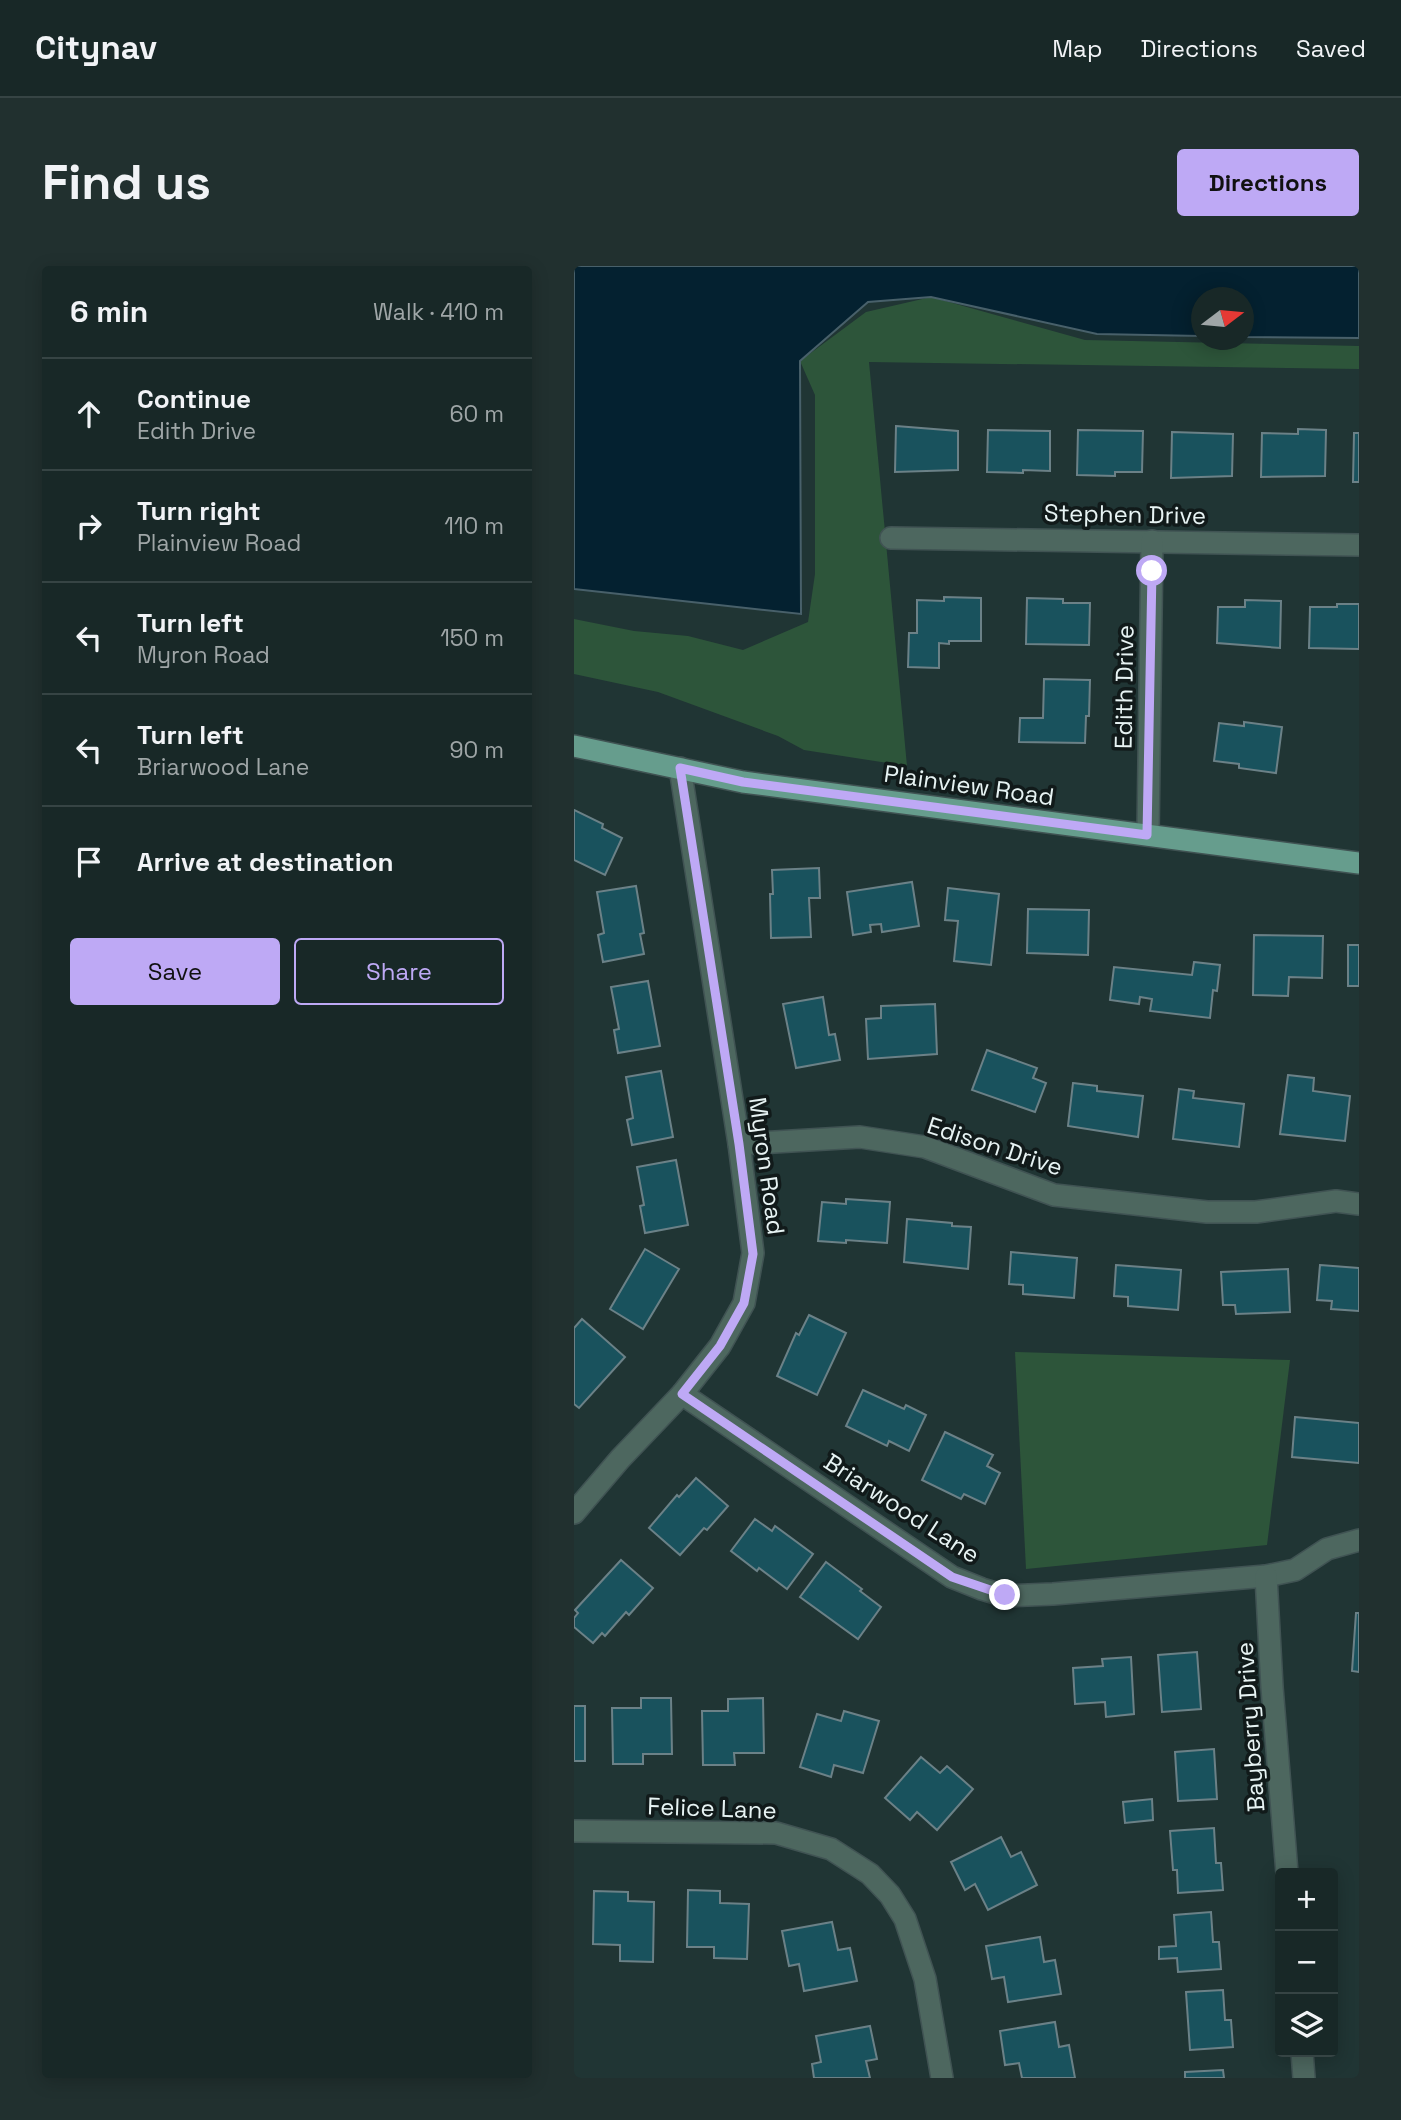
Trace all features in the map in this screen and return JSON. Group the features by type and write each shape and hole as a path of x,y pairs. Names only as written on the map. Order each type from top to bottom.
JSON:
{"main road":[{"name":"Plainview Road","path":"574,746 743,782 1359,863"}],"street":[{"name":"Stephen Drive","path":"891,538 1359,545"},
{"name":"Edith Drive","path":"1147,835 1152,541"},
{"name":"Myron Road","path":"574,1513 620,1459 682,1394 720,1346 744,1303 753,1254 739,1144 680,768"},
{"name":"Edison Drive","path":"739,1144 860,1137 925,1147 1054,1195 1207,1212 1256,1212 1336,1201 1359,1203"},
{"name":"Briarwood Lane","path":"682,1394 952,1577 1005,1595 1053,1594 1266,1576 1295,1570 1327,1549 1359,1540"},
{"name":"Bayberry Drive","path":"1266,1576 1287,1868"},
{"name":"Felice Lane","path":"574,1831 776,1833 831,1849 870,1874 890,1895 905,1919 925,1979 942,2078"},
{"path":"1302,2057 1304,2078"}],"green space":[{"path":"931,297 1085,340 1191,342 1191,350 1254,350 1254,344 1359,346 1359,369 869,362 907,766 804,750 778,736 658,692 574,674 574,619 634,631 688,636 743,650 808,622 815,574 815,395 800,361 866,312"},
{"path":"1015,1352 1290,1360 1267,1545 1026,1569"}],"water":[{"path":"574,266 1359,266 1359,338 1254,337 1254,287 1191,287 1191,336 1097,334 931,297 868,302 800,361 801,614 574,589"}],"building":[{"path":"896,426 958,431 958,470 895,472"},
{"path":"1298,429 1326,430 1325,476 1261,477 1262,433 1298,434"},
{"path":"988,430 1050,431 1050,471 987,472"},
{"path":"1078,430 1143,431 1142,472 1115,472 1115,476 1077,475"},
{"path":"1172,432 1233,434 1232,476 1171,478"},
{"path":"1354,433 1359,433 1359,482 1353,482"},
{"path":"944,597 981,598 981,641 939,643 939,668 908,667 909,633 917,633 917,600 944,601"},
{"path":"1027,598 1063,599 1063,603 1090,603 1089,645 1026,644"},
{"path":"1245,600 1281,601 1280,648 1217,643 1218,607 1245,607"},
{"path":"1337,604 1359,604 1359,649 1309,648 1310,607 1337,607"},
{"path":"1044,679 1090,680 1085,743 1019,742 1020,718 1043,718"},
{"path":"1244,722 1282,727 1276,773 1239,768 1239,764 1214,761 1219,723 1244,726"},
{"path":"574,810 603,824 602,828 622,838 605,875 574,860"},
{"path":"819,868 820,898 809,898 811,937 771,938 772,870"},
{"path":"912,882 919,926 882,932 881,924 870,925 871,932 853,935 847,892"},
{"path":"636,886 644,933 640,934 644,954 603,962 598,935 604,933 597,892"},
{"path":"948,888 999,894 991,965 954,961 958,921 945,920"},
{"path":"1028,909 1089,910 1088,955 1027,953"},
{"path":"1254,935 1323,936 1322,978 1289,977 1288,996 1253,995"},
{"path":"1348,945 1359,945 1359,986 1348,986"},
{"path":"1194,962 1220,965 1217,991 1213,990 1210,1018 1150,1011 1152,999 1140,997 1139,1004 1110,1000 1114,967 1192,975"},
{"path":"648,981 660,1046 618,1053 614,1030 619,1029 611,987"},
{"path":"823,997 829,1035 835,1034 840,1060 796,1068 783,1004"},
{"path":"935,1004 937,1054 868,1059 866,1019 881,1018 881,1006"},
{"path":"987,1050 1037,1068 1033,1078 1046,1083 1035,1112 972,1090"},
{"path":"661,1071 673,1137 632,1145 627,1120 633,1118 626,1077"},
{"path":"1288,1075 1314,1078 1313,1091 1350,1096 1345,1141 1280,1134"},
{"path":"1073,1083 1097,1086 1097,1091 1143,1096 1138,1137 1068,1126"},
{"path":"1179,1089 1194,1091 1193,1098 1244,1104 1239,1147 1173,1139"},
{"path":"676,1160 688,1225 645,1233 640,1206 644,1205 637,1167"},
{"path":"846,1199 890,1202 887,1243 818,1241 822,1202 846,1204"},
{"path":"907,1219 971,1227 968,1269 904,1262"},
{"path":"645,1249 679,1269 643,1329 610,1309"},
{"path":"1011,1252 1077,1258 1074,1298 1023,1294 1023,1285 1009,1284"},
{"path":"1116,1265 1181,1270 1178,1310 1128,1306 1128,1297 1114,1296"},
{"path":"1320,1265 1359,1268 1359,1311 1331,1309 1332,1301 1317,1300"},
{"path":"1288,1269 1290,1312 1236,1314 1235,1305 1223,1305 1221,1272"},
{"path":"809,1315 846,1333 817,1395 777,1376 796,1333 799,1335"},
{"path":"582,1319 625,1357 579,1408 574,1404 574,1328"},
{"path":"863,1390 904,1409 906,1405 926,1415 909,1451 889,1441 887,1446 846,1426"},
{"path":"1295,1417 1359,1423 1359,1463 1292,1457"},
{"path":"945,1432 993,1455 987,1466 1000,1473 985,1504 964,1494 961,1499 922,1480"},
{"path":"696,1478 728,1506 680,1555 649,1528 677,1495 679,1497"},
{"path":"755,1519 772,1531 775,1526 813,1554 787,1589 731,1551"},
{"path":"621,1560 653,1588 629,1615 626,1612 605,1636 602,1633 593,1643 574,1627 574,1618 578,1613 575,1610"},
{"path":"826,1562 881,1607 858,1639 800,1597"},
{"path":"1356,1613 1359,1613 1359,1672 1352,1671"},
{"path":"1197,1652 1201,1709 1162,1712 1158,1655"},
{"path":"1131,1657 1134,1714 1106,1717 1105,1702 1075,1704 1073,1668 1103,1666 1102,1659"},
{"path":"641,1698 671,1698 672,1754 643,1754 643,1764 613,1764 612,1708 641,1708"},
{"path":"763,1698 764,1753 734,1753 735,1765 703,1765 702,1711 728,1711 728,1699"},
{"path":"574,1706 585,1706 585,1761 574,1761"},
{"path":"844,1711 879,1721 863,1773 834,1765 831,1777 800,1767 817,1714 841,1721"},
{"path":"1214,1749 1217,1799 1178,1801 1175,1752"},
{"path":"921,1757 940,1773 947,1766 973,1789 937,1830 917,1812 910,1820 885,1798"},
{"path":"1152,1799 1153,1820 1125,1823 1123,1802"},
{"path":"1214,1828 1216,1863 1221,1863 1223,1890 1178,1893 1170,1831"},
{"path":"1001,1837 1011,1857 1021,1852 1037,1885 988,1910 975,1884 965,1890 951,1862"},
{"path":"688,1890 720,1891 720,1903 749,1904 747,1959 714,1958 714,1947 687,1947"},
{"path":"594,1891 628,1892 628,1901 654,1902 653,1962 620,1961 620,1945 593,1944"},
{"path":"1211,1912 1213,1942 1219,1942 1221,1969 1178,1972 1177,1958 1159,1959 1159,1947 1176,1946 1174,1915"},
{"path":"832,1922 838,1950 850,1948 857,1981 804,1991 799,1964 789,1966 782,1931"},
{"path":"1040,1937 1044,1962 1055,1960 1061,1994 1008,2002 1004,1977 992,1979 986,1946"},
{"path":"1223,1990 1225,2020 1231,2020 1233,2047 1190,2050 1186,1992"},
{"path":"1055,2022 1059,2047 1069,2045 1075,2078 1022,2078 1019,2063 1005,2065 1000,2031"},
{"path":"870,2026 877,2059 866,2061 870,2078 814,2078 812,2064 821,2062 816,2036"},
{"path":"1223,2070 1224,2078 1185,2078 1185,2072"}],"route":[{"path":"1005,1595 952,1577 682,1394 720,1346 744,1303 753,1254 739,1144 680,768 743,782 1147,835 1152,571"}]}
